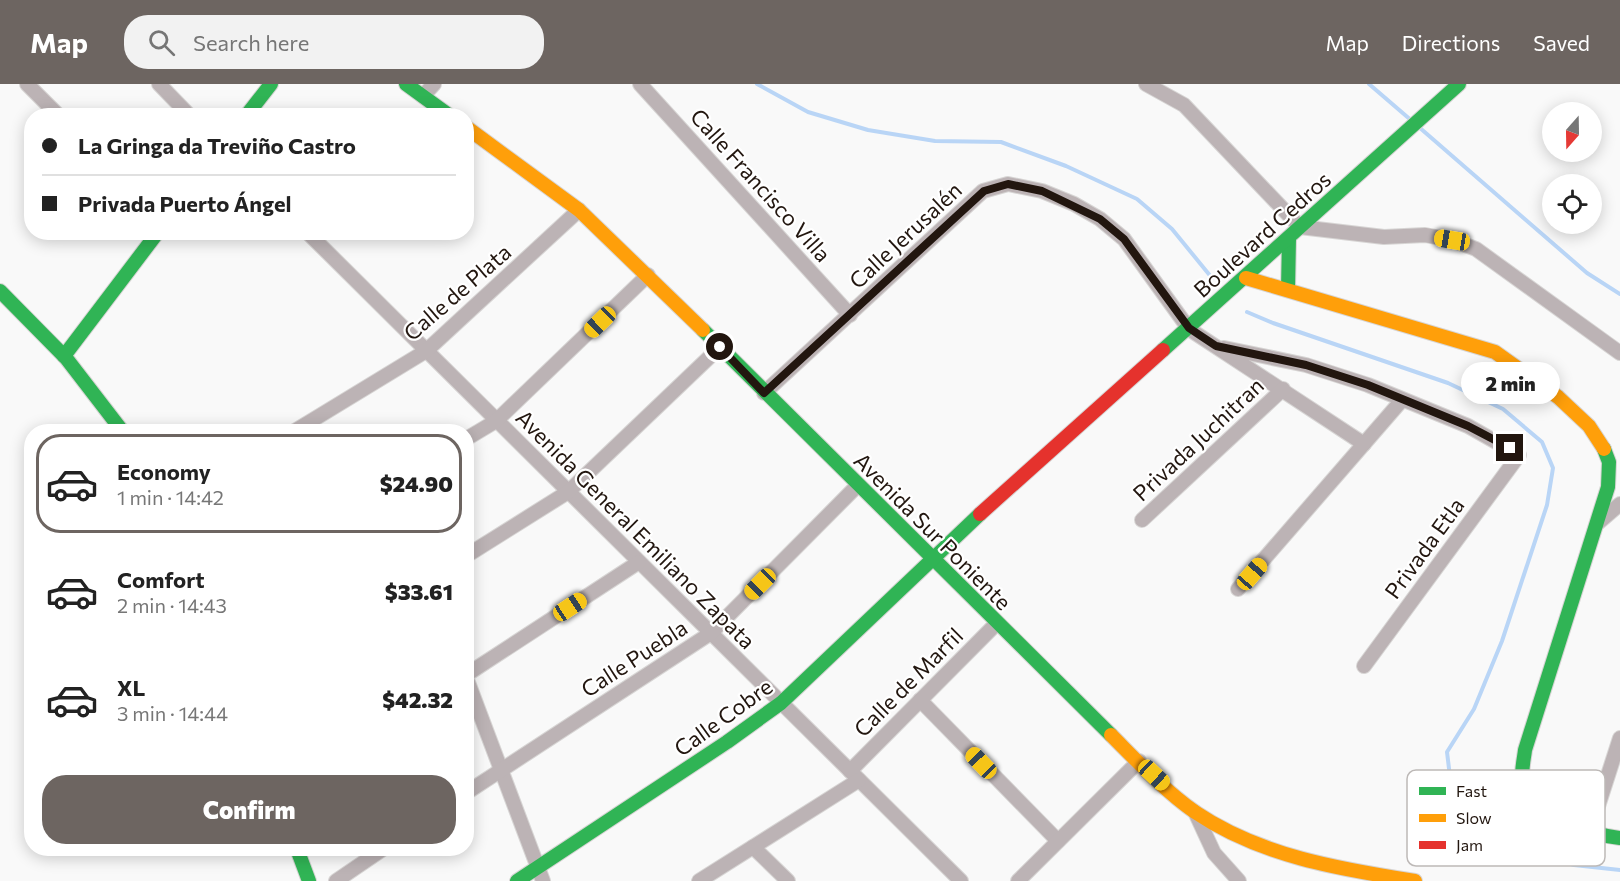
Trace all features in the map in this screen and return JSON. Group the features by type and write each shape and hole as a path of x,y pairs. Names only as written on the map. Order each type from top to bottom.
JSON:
{"main road":[{"path":"252,108 271,84"},
{"path":"406,84 439,108"},
{"name":"Boulevard Cedros","path":"931,558 1246,278 1459,84"},
{"name":"Avenida Sur Poniente","path":"474,133 579,210 648,275 997,623 1195,812 1259,846 1299,859 1335,868 1415,881"},
{"path":"1288,290 1286,266 1289,238"},
{"path":"64,357 152,240"},
{"path":"1246,278 1495,352 1529,374 1582,419 1607,455 1608,487 1526,750 1522,770"},
{"path":"0,291 97,394 118,424"},
{"name":"Calle Cobre","path":"517,881 781,703 931,558"},
{"path":"1605,834 1620,838"},
{"path":"300,856 309,881"}],"street":[{"path":"27,84 51,108"},
{"path":"159,84 182,108"},
{"path":"423,96 434,84"},
{"name":"Calle Francisco Villa","path":"640,84 850,315"},
{"path":"1146,84 1184,105 1300,227 1384,237 1425,235 1452,240 1476,249 1620,353"},
{"name":"Calle Jerusalén","path":"764,393 984,191 1008,184 1042,191 1100,219 1124,239 1189,328"},
{"name":"Calle de Plata","path":"306,424 426,351 579,210"},
{"name":"Avenida General Emiliano Zapata","path":"315,240 961,881"},
{"path":"474,434 496,421 648,275"},
{"path":"1189,328 1364,444"},
{"path":"1216,346 1306,365 1402,400 1238,589"},
{"path":"474,551 568,492 720,347"},
{"name":"Privada Juchitran","path":"1142,520 1283,389"},
{"name":"Privada Etla","path":"1364,666 1519,455 1468,426 1402,400"},
{"name":"Calle Puebla","path":"474,788 711,633 858,486"},
{"path":"1598,523 1620,504"},
{"path":"474,671 639,562"},
{"name":"Calle de Marfil","path":"699,881 753,847 854,776 920,700 997,623"},
{"path":"474,697 543,881"},
{"path":"920,700 1058,841"},
{"path":"1605,784 1620,738"},
{"path":"1018,881 1139,761"},
{"path":"1195,812 1214,853 1239,881"},
{"path":"753,847 788,881"},
{"path":"336,881 373,856"}],"waterway":[{"path":"757,84 808,112 868,130 935,141 1001,142 1066,166 1137,199 1172,229 1212,278"},
{"path":"1369,84 1412,121"},
{"path":"1420,128 1587,273 1620,294"},
{"path":"1247,312 1448,383 1503,409 1542,442 1553,468 1547,505 1502,641 1474,709 1447,752 1449,770"},
{"path":"1583,866 1620,870"}],"traffic: fast":[{"path":"252,108 271,84"},
{"path":"406,84 439,108"},
{"path":"1163,350 1459,84"},
{"path":"1288,290 1289,238"},
{"path":"64,356 152,240"},
{"path":"0,291 66,358 117,424"},
{"path":"703,330 1111,735"},
{"path":"1523,770 1525,750 1608,487 1609,462 1604,449"},
{"path":"517,881 727,742 781,703 980,514"},
{"path":"1605,835 1620,838"},
{"path":"300,856 309,881"}],"traffic: slow":[{"path":"474,133 579,210 703,330"},
{"path":"1246,278 1495,352 1558,397 1589,426 1604,449"},
{"path":"1111,735 1151,775 1195,812 1246,840 1329,865 1415,881"}],"traffic: jam":[{"path":"980,514 1163,350"}],"route":[{"path":"720,347 764,393 984,191 1008,184 1042,191 1074,204 1100,219 1124,239 1189,328 1216,346 1306,365 1368,385 1468,426 1510,448"}]}
